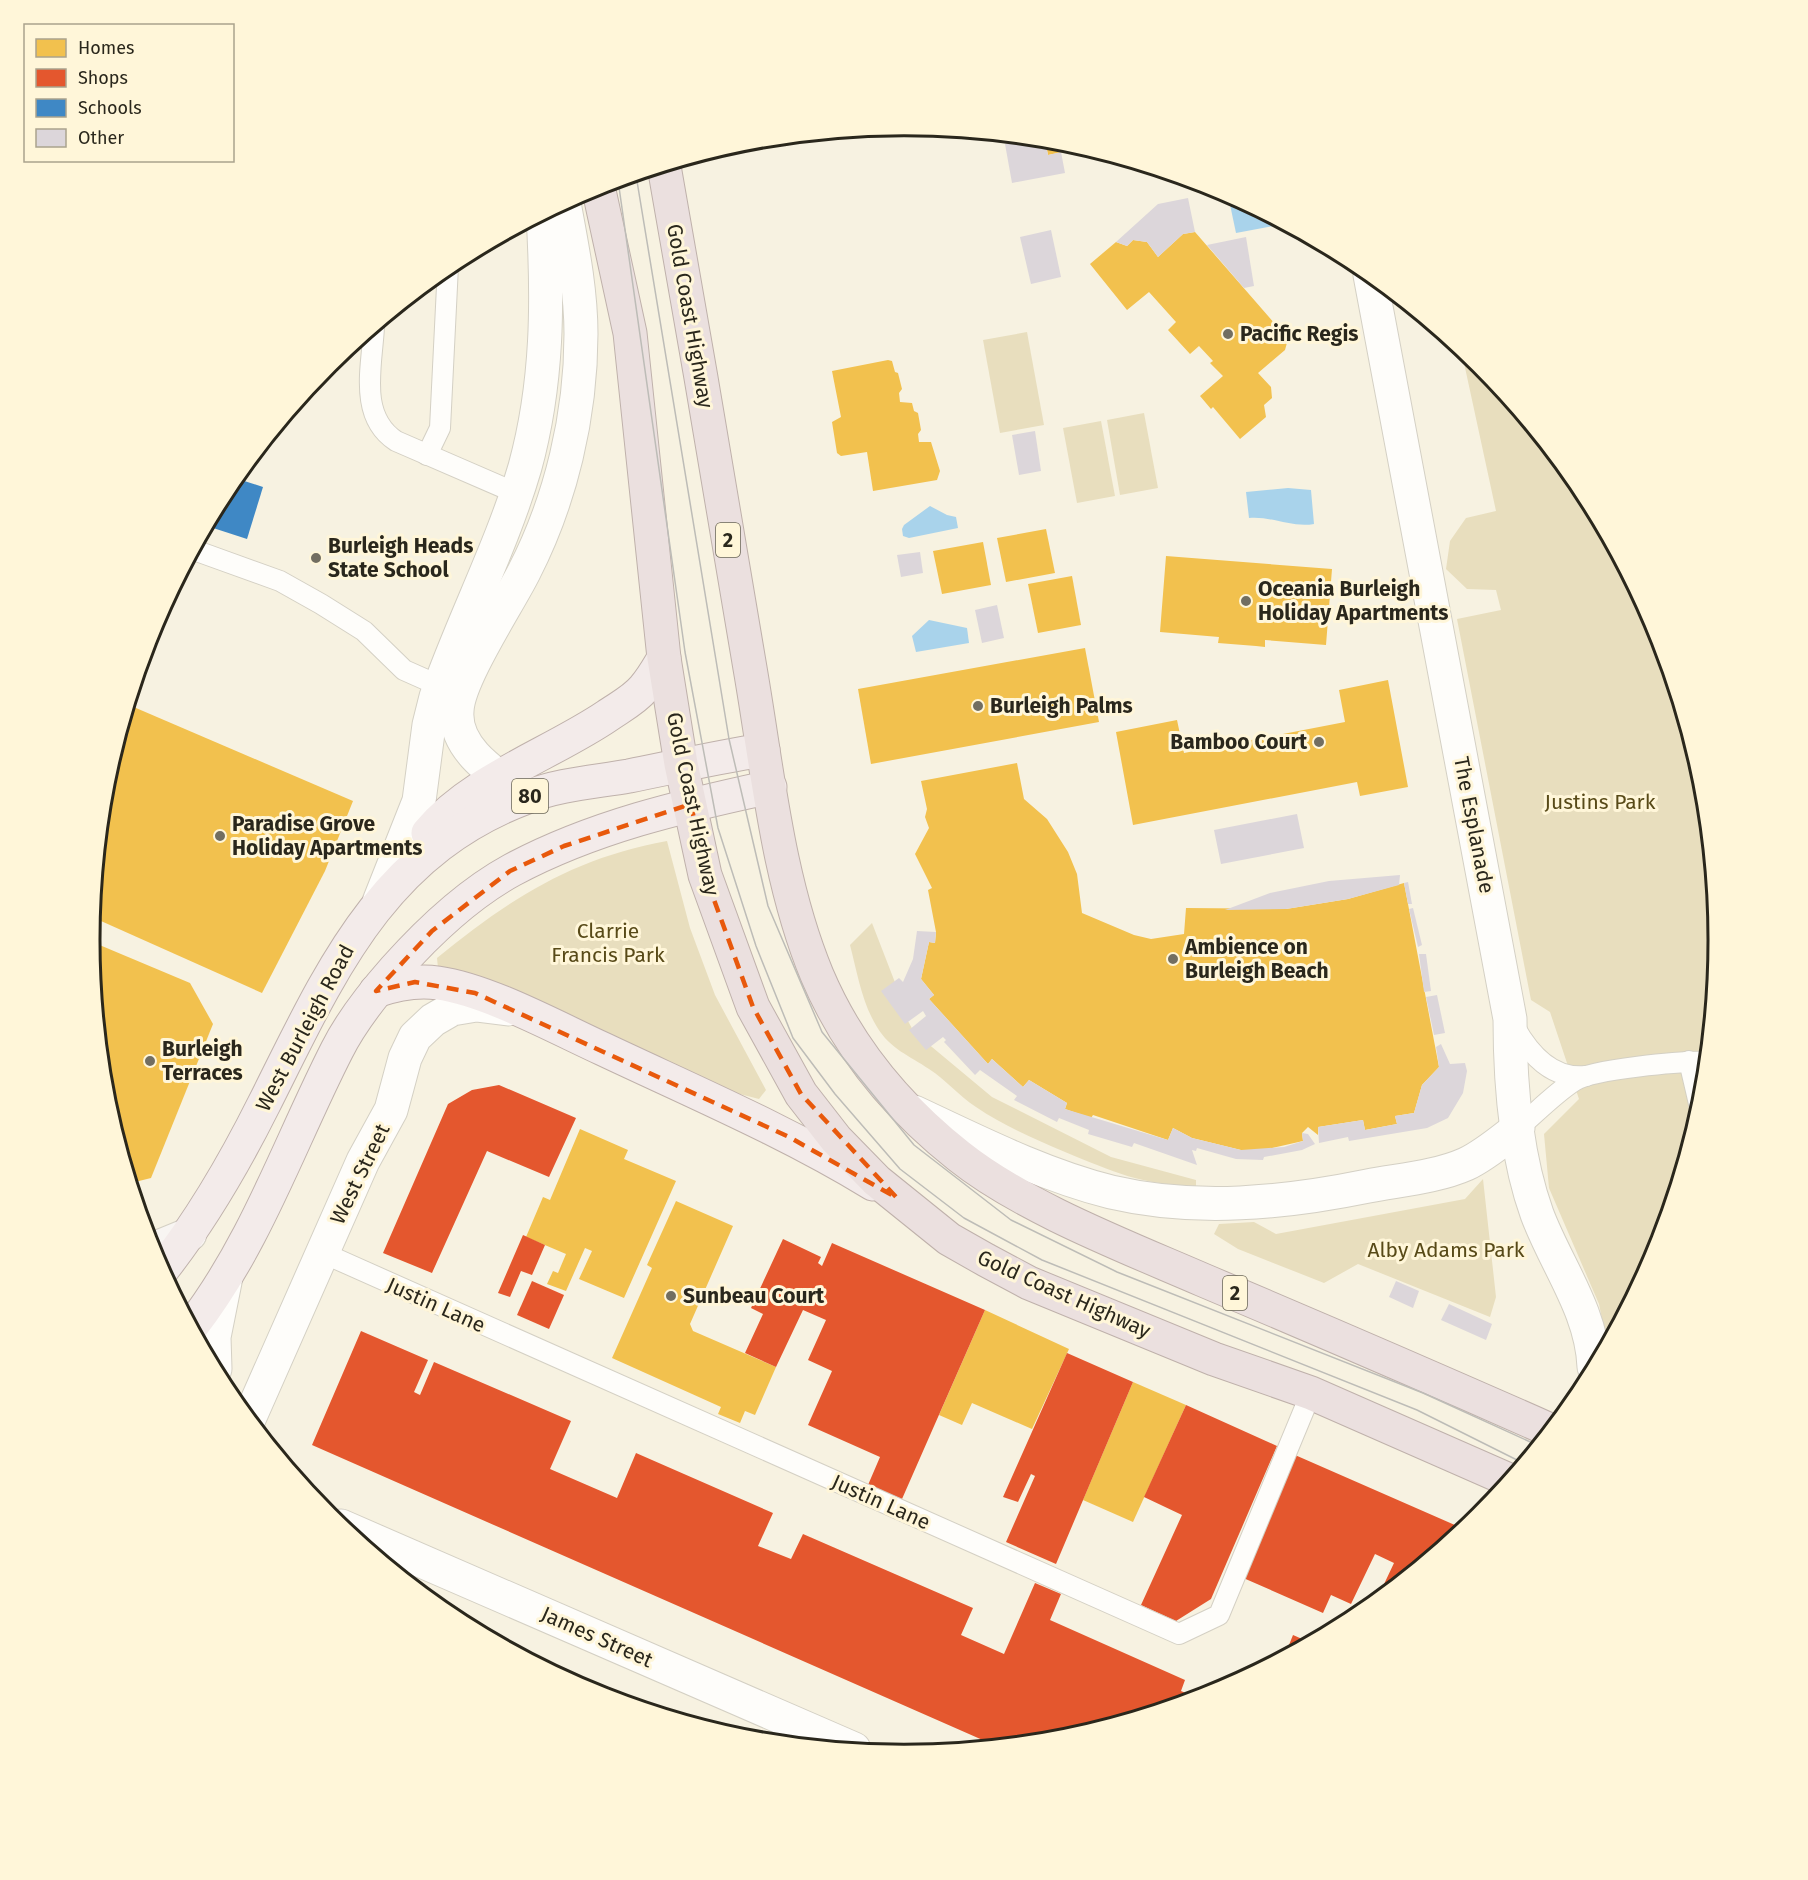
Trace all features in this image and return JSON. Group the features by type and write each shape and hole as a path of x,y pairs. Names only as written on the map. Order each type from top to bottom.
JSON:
{"highway":[{"name":"Gold Coast Highway","path":"665,173 763,750 793,899 818,976 852,1041 876,1076 904,1108 962,1159 1036,1203 1154,1259 1543,1427"},
{"name":"Gold Coast Highway","path":"600,197 630,333 664,658 681,764 705,875 738,972 771,1042 801,1094 853,1157 897,1198 949,1239 1029,1282 1214,1359 1311,1393 1502,1477"}],"main road":[{"path":"381,901 404,864 432,828 465,799 574,738 626,704 644,688 664,658"},
{"name":"West Burleigh Road","path":"168,1262 190,1234 264,1104 325,981 381,901 411,869 468,825 526,797 563,786 763,750"},
{"name":"West Burleigh Road","path":"196,1320 226,1277 337,1049 376,991 432,931 510,871 564,846 691,804 770,787"},
{"path":"376,991 405,983 440,983 524,1012 789,1137 897,1198"}],"street":[{"path":"381,901 419,801 429,725 531,559 562,469 576,405 581,335 577,279 566,212"},
{"path":"526,797 475,756 461,735 450,690 516,493 534,428 544,367 548,290 543,222"},
{"name":"The Esplanade","path":"1373,288 1510,1019 1512,1081 1518,1128 1532,1197 1584,1318 1592,1355"},
{"path":"516,493 535,490 562,469"},
{"name":"West Street","path":"253,1410 363,1161 391,1110 409,1048 424,1027 446,1012 468,1005 524,1012"},
{"path":"904,1108 1060,1176 1114,1192 1175,1202 1241,1204 1291,1200 1436,1172 1466,1164 1518,1128"},
{"path":"161,1246 190,1234"},
{"path":"215,1353 215,1330 226,1277"},
{"name":"James Street","path":"367,1537 834,1740"}],"lane":[{"path":"427,455 440,428 447,280"},
{"path":"373,336 370,399 375,422 396,441 516,493"},
{"path":"200,552 280,581 364,631 404,670 450,690"},
{"path":"1510,1019 1522,1041 1544,1064 1564,1074 1591,1075 1698,1061"},
{"path":"1518,1128 1574,1081 1591,1075"},
{"name":"Justin Lane","path":"323,1253 1179,1634 1219,1615 1311,1393"}],"highlighted area":[{"path":"691,804 705,875 753,1007 801,1094 897,1198 789,1137 475,993 415,982 376,991 432,931 510,871 564,846"}],"green space":[{"path":"1027,332 1044,425 1000,433 983,340"},
{"name":"Justins Park","path":"1464,365 1508,410 1541,451 1600,538 1625,585 1665,682 1692,783 1701,835 1708,940 1701,1045 1692,1097 1665,1198 1625,1295 1605,1333 1599,1304 1549,1188 1544,1134 1579,1099 1550,1012 1531,1000 1457,619 1501,610 1496,590 1467,589 1446,569 1450,541 1466,518 1496,511"},
{"path":"1144,413 1158,488 1120,495 1107,420"},
{"path":"1101,421 1115,496 1077,503 1063,428"},
{"name":"Clarrie Francis Park","path":"667,841 690,928 715,995 766,1090 759,1099 732,1092 438,968 437,958 490,917 544,884 602,858 633,848"},
{"path":"872,923 896,985 903,1012 914,1032 992,1097 1111,1157 1196,1180 1196,1186 1159,1183 1128,1176 1098,1166 1031,1137 976,1107 935,1073 894,1047 882,1035 867,1008 850,945"},
{"name":"Alby Adams Park","path":"1483,1179 1496,1297 1490,1317 1358,1264 1324,1283 1238,1249 1214,1234 1219,1224 1254,1222 1276,1234 1465,1199"}],"water":[{"path":"1230,206 1273,226 1236,233"},
{"path":"1288,488 1311,490 1314,524 1249,518 1246,492"},
{"path":"930,506 956,517 958,528 909,538 903,536 904,525"},
{"path":"929,620 967,628 969,643 916,652 912,636"}],"building: Homes":[{"path":"1047,150 1062,152 1048,155"},
{"name":"Pacific Regis","path":"1195,232 1288,339 1285,350 1258,373 1271,387 1272,398 1264,405 1266,417 1240,439 1213,407 1211,409 1200,396 1223,376 1210,363 1213,361 1199,346 1190,354 1168,330 1176,322 1149,292 1127,310 1090,264 1116,242 1127,246 1133,240 1147,242 1158,257 1183,234"},
{"path":"892,361 895,372 898,373 902,389 899,393 900,402 912,403 914,411 918,413 921,430 918,434 919,442 931,442 940,471 937,480 873,491 867,452 841,456 837,453 832,422 841,417 832,371"},
{"path":"1046,529 1055,573 1006,582 997,538"},
{"path":"983,542 991,585 942,594 933,551"},
{"name":"Oceania Burleigh Holiday Apartments","path":"1166,556 1332,569 1326,645 1265,640 1265,647 1218,643 1219,637 1160,632"},
{"path":"1072,576 1081,625 1038,633 1028,584"},
{"name":"Burleigh Palms","path":"1085,648 1099,722 871,764 858,689"},
{"name":"Bamboo Court","path":"1388,680 1408,787 1360,796 1357,782 1133,825 1116,732 1177,720 1184,753 1345,722 1339,690"},
{"name":"Paradise Grove Holiday Apartments","path":"135,708 353,801 325,871 262,993 101,921 107,835 116,783"},
{"name":"Ambience on Burleigh Beach","path":"1017,763 1024,799 1047,819 1068,852 1077,874 1082,913 1134,935 1151,939 1184,934 1186,908 1286,909 1348,899 1404,883 1439,1067 1422,1085 1414,1113 1395,1116 1397,1124 1365,1130 1363,1120 1318,1127 1318,1135 1308,1127 1302,1133 1303,1141 1263,1150 1241,1150 1192,1138 1173,1128 1168,1140 1093,1115 1091,1118 1065,1109 1067,1103 1029,1080 1023,1087 992,1059 988,1064 929,999 934,995 921,979 929,942 935,943 936,932 928,890 932,888 915,854 929,828 925,817 927,809 921,781"},
{"name":"Burleigh Terraces","path":"100,945 190,983 213,1024 151,1178 138,1181 116,1097 107,1045"},
{"path":"580,1129 628,1150 624,1159 676,1181 624,1298 579,1279 592,1251 585,1248 566,1291 547,1284 553,1271 558,1273 566,1254 526,1237 543,1197 550,1200"},
{"name":"Sunbeau Court","path":"676,1201 733,1226 690,1324 693,1331 776,1367 755,1415 745,1411 740,1423 718,1414 721,1407 612,1358 652,1268 647,1265"},
{"path":"985,1310 1069,1349 1032,1429 972,1403 962,1425 939,1415"},
{"path":"1133,1382 1186,1405 1133,1522 1083,1500"}],"building: Shops":[{"path":"499,1085 576,1118 549,1177 487,1151 432,1273 383,1253 448,1104 472,1090"},
{"path":"523,1235 545,1245 532,1275 521,1271 510,1297 498,1293"},
{"path":"783,1239 821,1257 818,1263 822,1266 832,1243 985,1310 902,1499 868,1485 880,1457 808,1425 832,1371 808,1360 826,1320 803,1310 776,1367 745,1353 763,1314 751,1308"},
{"path":"532,1281 564,1295 549,1329 517,1315"},
{"path":"361,1331 428,1360 414,1392 420,1395 434,1362 571,1421 550,1469 617,1498 636,1453 773,1513 758,1546 791,1559 803,1534 973,1608 961,1635 1004,1654 1035,1583 1061,1594 1050,1620 1185,1680 1181,1691 1184,1692 1112,1716 1061,1728 982,1740 312,1445"},
{"path":"1067,1353 1133,1382 1056,1564 1006,1542 1035,1476 1031,1474 1018,1502 1003,1497"},
{"path":"1186,1405 1277,1446 1211,1599 1176,1621 1141,1605 1182,1515 1144,1497"},
{"path":"1295,1455 1454,1525 1384,1583 1394,1563 1375,1554 1351,1604 1331,1595 1323,1613 1241,1577"},
{"path":"1293,1635 1301,1639 1289,1645"}],"building: Schools":[{"path":"245,481 263,487 247,539 214,528"}],"building: Other":[{"path":"1005,144 1047,150 1048,155 1061,152 1065,173 1012,183"},
{"path":"1188,198 1195,232 1183,234 1158,257 1147,242 1133,240 1127,246 1116,242 1158,204"},
{"path":"1051,230 1061,277 1031,284 1020,237"},
{"path":"1246,237 1254,286 1244,288 1207,245"},
{"path":"1035,431 1041,471 1019,475 1012,435"},
{"path":"920,552 923,573 901,577 897,555"},
{"path":"997,605 1004,638 982,643 975,610"},
{"path":"1297,814 1304,848 1221,864 1214,830"},
{"path":"1400,875 1399,885 1348,899 1286,909 1225,910 1270,893 1329,881"},
{"path":"1408,882 1412,904 1408,904 1404,883"},
{"path":"1413,908 1422,945 1418,947 1409,909"},
{"path":"917,931 936,932 935,943 929,942 921,979 934,995 929,999 988,1064 992,1059 1023,1087 1029,1080 1067,1103 1065,1109 1168,1140 1173,1128 1192,1138 1241,1150 1284,1147 1303,1141 1302,1133 1308,1134 1315,1144 1302,1150 1264,1157 1263,1160 1236,1159 1197,1148 1196,1151 1192,1150 1197,1165 1134,1143 1132,1147 1088,1134 1089,1130 1059,1118 1057,1122 1014,1100 1017,1096 980,1070 975,1075 944,1042 946,1040 943,1037 926,1050 909,1030 926,1016 923,1011 905,1024 881,991 899,978 903,982 913,959"},
{"path":"559,948 567,948 567,960 553,956"},
{"path":"1419,954 1426,954 1431,991 1424,992"},
{"path":"1437,995 1445,1033 1434,1035 1426,997"},
{"path":"1441,1044 1450,1064 1465,1063 1467,1071 1463,1093 1448,1118 1427,1128 1349,1141 1348,1137 1319,1143 1318,1127 1363,1120 1365,1130 1397,1124 1395,1116 1414,1113 1422,1085 1439,1067 1436,1047"},
{"path":"1396,1281 1419,1291 1413,1308 1389,1297"},
{"path":"1449,1304 1492,1324 1486,1340 1441,1320"}],"tram line":[{"path":"637,182 729,739 768,906 822,1032 914,1145 1011,1220 1117,1272 1423,1393 1531,1442"},
{"path":"619,189 685,652 718,828 756,946 793,1038 835,1094 900,1169 964,1218 1042,1260 1417,1410 1516,1460"}],"place":[{"name":"Pacific Regis","path":"1228,334"},
{"name":"Burleigh Heads State School","path":"316,558"},
{"name":"Oceania Burleigh Holiday Apartments","path":"1246,601"},
{"name":"Burleigh Palms","path":"978,706"},
{"name":"Bamboo Court","path":"1319,742"},
{"name":"Paradise Grove Holiday Apartments","path":"220,836"},
{"name":"Ambience on Burleigh Beach","path":"1173,959"},
{"name":"Burleigh Terraces","path":"150,1061"},
{"name":"Sunbeau Court","path":"671,1296"}]}
